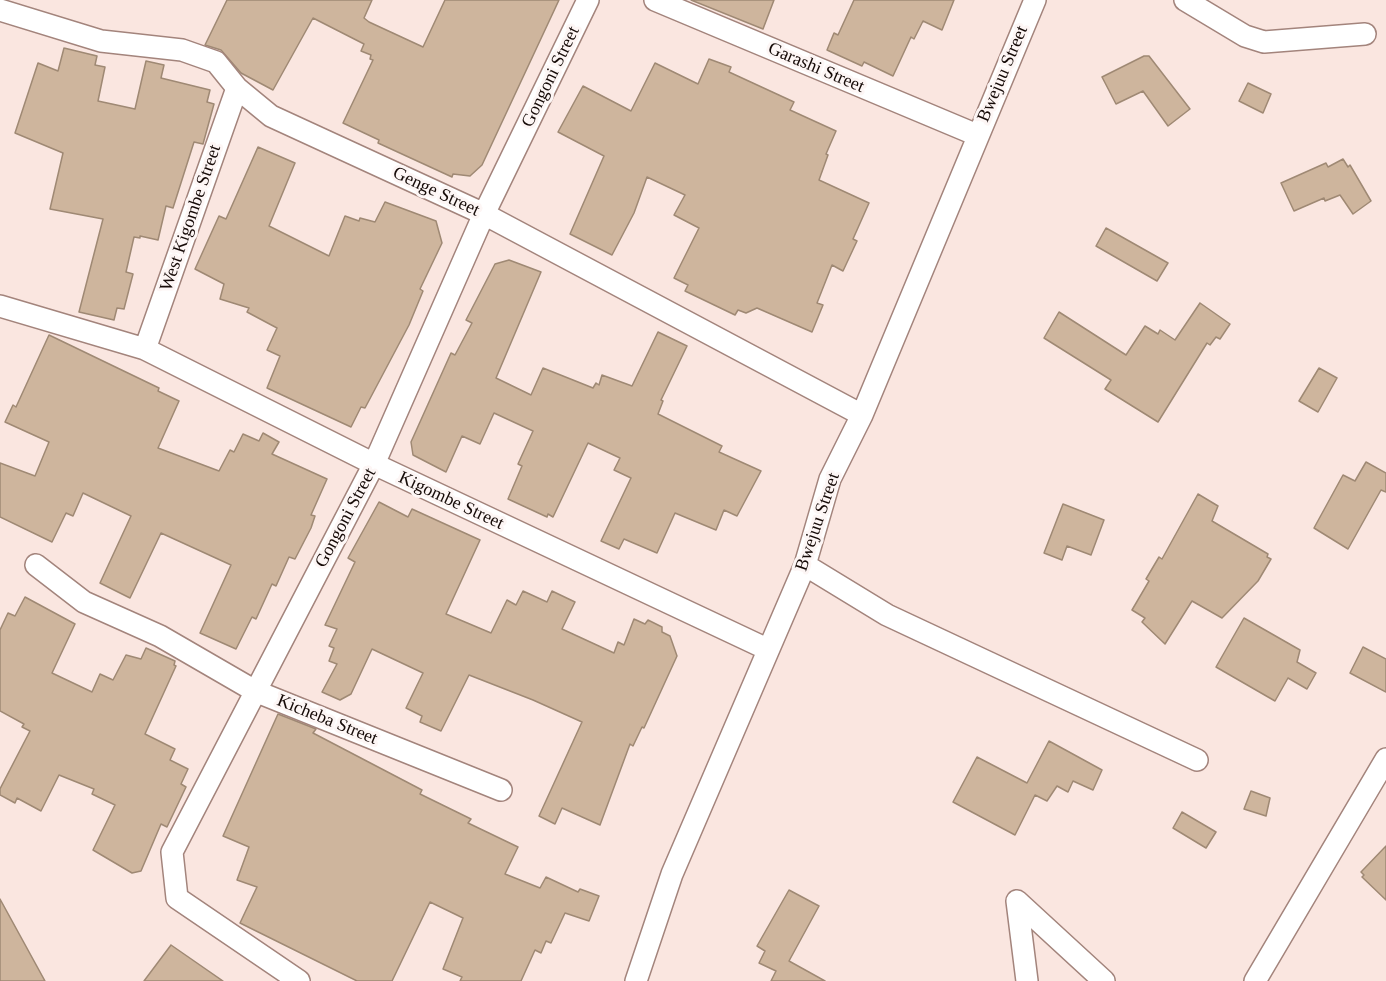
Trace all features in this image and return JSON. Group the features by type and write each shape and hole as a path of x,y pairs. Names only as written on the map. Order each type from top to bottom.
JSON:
{"street":[{"name":"Gongoni Street","path":"299,981 177,898 172,852 374,464 484,214 588,0"},
{"name":"Garashi Street","path":"655,0 977,135"},
{"name":"Bwejuu Street","path":"636,981 672,874 766,649 805,565 830,479 862,415 1035,0"},
{"path":"1185,0 1245,36 1264,42 1365,34"},
{"name":"Genge Street","path":"0,10 101,41 182,50 216,62 237,88 271,116 484,214 862,415"},
{"name":"West Kigombe Street","path":"146,349 237,88"},
{"name":"Kigombe Street","path":"0,306 146,349 374,464 766,649"},
{"name":"Kicheba Street","path":"36,564 84,602 160,636 255,691 501,790"},
{"path":"805,565 887,615 1197,760"},
{"path":"1256,981 1386,759"},
{"path":"1027,981 1017,902 1104,981"}],"building":[{"path":"227,0 372,0 364,18 423,47 445,0 559,0 482,165 470,176 453,174 452,177 378,143 379,140 343,123 373,60 370,59 371,55 361,51 364,44 313,18 273,90 241,73 221,50 205,45"},
{"path":"691,0 774,0 763,29"},
{"path":"854,0 954,0 942,30 923,21 914,39 911,37 893,76 864,62 862,66 827,50 834,33 838,35"},
{"path":"64,48 97,56 95,65 105,67 98,101 135,109 146,61 164,65 161,78 210,90 207,102 214,104 203,144 194,142 173,208 166,206 158,240 134,237 126,272 133,274 124,309 117,308 114,320 79,312 103,219 50,209 63,153 15,133 38,63 58,71"},
{"path":"1144,56 1149,56 1190,109 1168,126 1143,91 1116,104 1102,77"},
{"path":"709,59 731,67 729,72 794,102 790,110 836,131 826,154 828,155 819,180 869,203 853,239 857,241 843,271 832,265 817,303 823,305 812,332 757,308 746,313 738,310 735,315 685,291 688,285 674,278 699,228 674,215 685,195 647,177 634,213 612,255 570,234 604,156 558,132 583,86 631,111 655,63 698,84"},
{"path":"1248,83 1271,94 1263,113 1239,101"},
{"path":"258,147 295,163 269,226 329,256 345,216 359,221 360,218 375,222 385,202 436,221 442,243 420,289 423,291 409,325 365,408 361,407 351,427 267,388 280,356 267,350 277,328 247,312 249,308 220,299 224,284 195,269 219,216 226,219"},
{"path":"1343,159 1348,167 1350,165 1371,201 1353,214 1340,195 1325,201 1324,198 1294,211 1281,183 1326,163 1328,167"},
{"path":"1106,228 1168,263 1157,281 1096,246"},
{"path":"509,260 541,272 496,378 531,395 543,368 593,388 596,383 599,385 602,375 632,386 658,332 687,346 661,400 663,401 658,414 722,446 719,452 761,471 737,516 724,510 716,530 675,513 657,553 624,539 619,549 601,541 631,478 614,470 620,458 588,443 553,517 548,514 547,517 508,499 522,466 518,464 533,431 494,413 480,444 462,436 446,472 413,455 411,442 451,353 455,355 472,323 466,320 495,264"},
{"path":"1200,303 1230,324 1220,339 1216,337 1210,345 1207,343 1158,422 1105,389 1111,380 1044,338 1059,312 1126,355 1145,326 1158,334 1160,330 1175,340"},
{"path":"49,335 159,388 158,391 179,401 158,448 219,471 230,450 234,452 243,434 259,441 263,433 279,442 272,454 327,479 311,515 315,516 311,528 295,559 289,557 276,586 272,584 256,619 252,617 236,649 200,633 231,565 161,533 130,598 100,583 131,516 83,493 73,516 66,513 52,542 0,517 0,463 35,476 49,442 5,422 13,405 16,407"},
{"path":"1319,368 1337,378 1318,412 1299,401"},
{"path":"1366,462 1386,473 1386,492 1381,490 1348,549 1314,528 1343,475 1355,481"},
{"path":"1198,494 1218,506 1212,521 1268,554 1267,557 1271,559 1258,581 1222,618 1192,601 1165,644 1142,622 1145,618 1132,610 1149,581 1146,579 1159,557 1162,559"},
{"path":"379,502 408,517 412,509 480,540 446,614 491,633 507,600 516,605 523,591 547,602 552,591 575,602 562,629 614,653 618,642 624,645 634,619 645,624 648,620 662,627 662,632 670,636 677,656 644,728 642,727 633,746 630,744 600,825 562,808 555,824 539,816 582,722 469,675 441,731 420,722 422,716 406,708 423,673 372,649 351,694 340,700 322,692 337,664 329,661 334,648 329,646 337,629 325,625 355,562 348,558"},
{"path":"1063,504 1104,520 1091,555 1067,546 1062,560 1044,553"},
{"path":"25,597 75,624 52,673 92,692 100,674 113,680 126,655 141,659 146,648 175,661 176,666 145,734 175,749 170,760 188,769 181,784 186,787 167,827 161,824 141,871 132,873 93,850 115,805 92,794 94,789 59,775 41,811 17,798 15,803 0,795 0,789 30,731 22,727 24,724 0,711 0,630 8,613 15,616"},
{"path":"1244,618 1300,650 1297,662 1316,673 1307,689 1288,678 1275,701 1216,667"},
{"path":"1363,647 1386,659 1386,692 1350,673"},
{"path":"278,714 316,729 313,733 422,790 420,794 471,819 468,823 518,847 505,874 540,888 546,877 578,892 580,889 599,896 589,921 565,913 551,943 546,941 541,953 535,950 521,981 460,981 462,977 443,969 463,918 430,902 392,981 357,981 240,923 257,887 237,880 249,847 223,836"},
{"path":"1049,741 1102,770 1093,790 1073,781 1068,792 1057,786 1047,801 1035,795 1015,835 953,802 977,757 1027,783"},
{"path":"1251,791 1270,798 1266,816 1244,809"},
{"path":"1182,812 1216,832 1206,848 1173,828"},
{"path":"1386,846 1386,900 1362,877 1364,875 1361,872"},
{"path":"789,890 819,906 789,961 825,981 771,981 776,971 759,963 765,951 757,946"},
{"path":"0,899 45,981 0,981"},
{"path":"171,945 223,981 144,981"}]}
